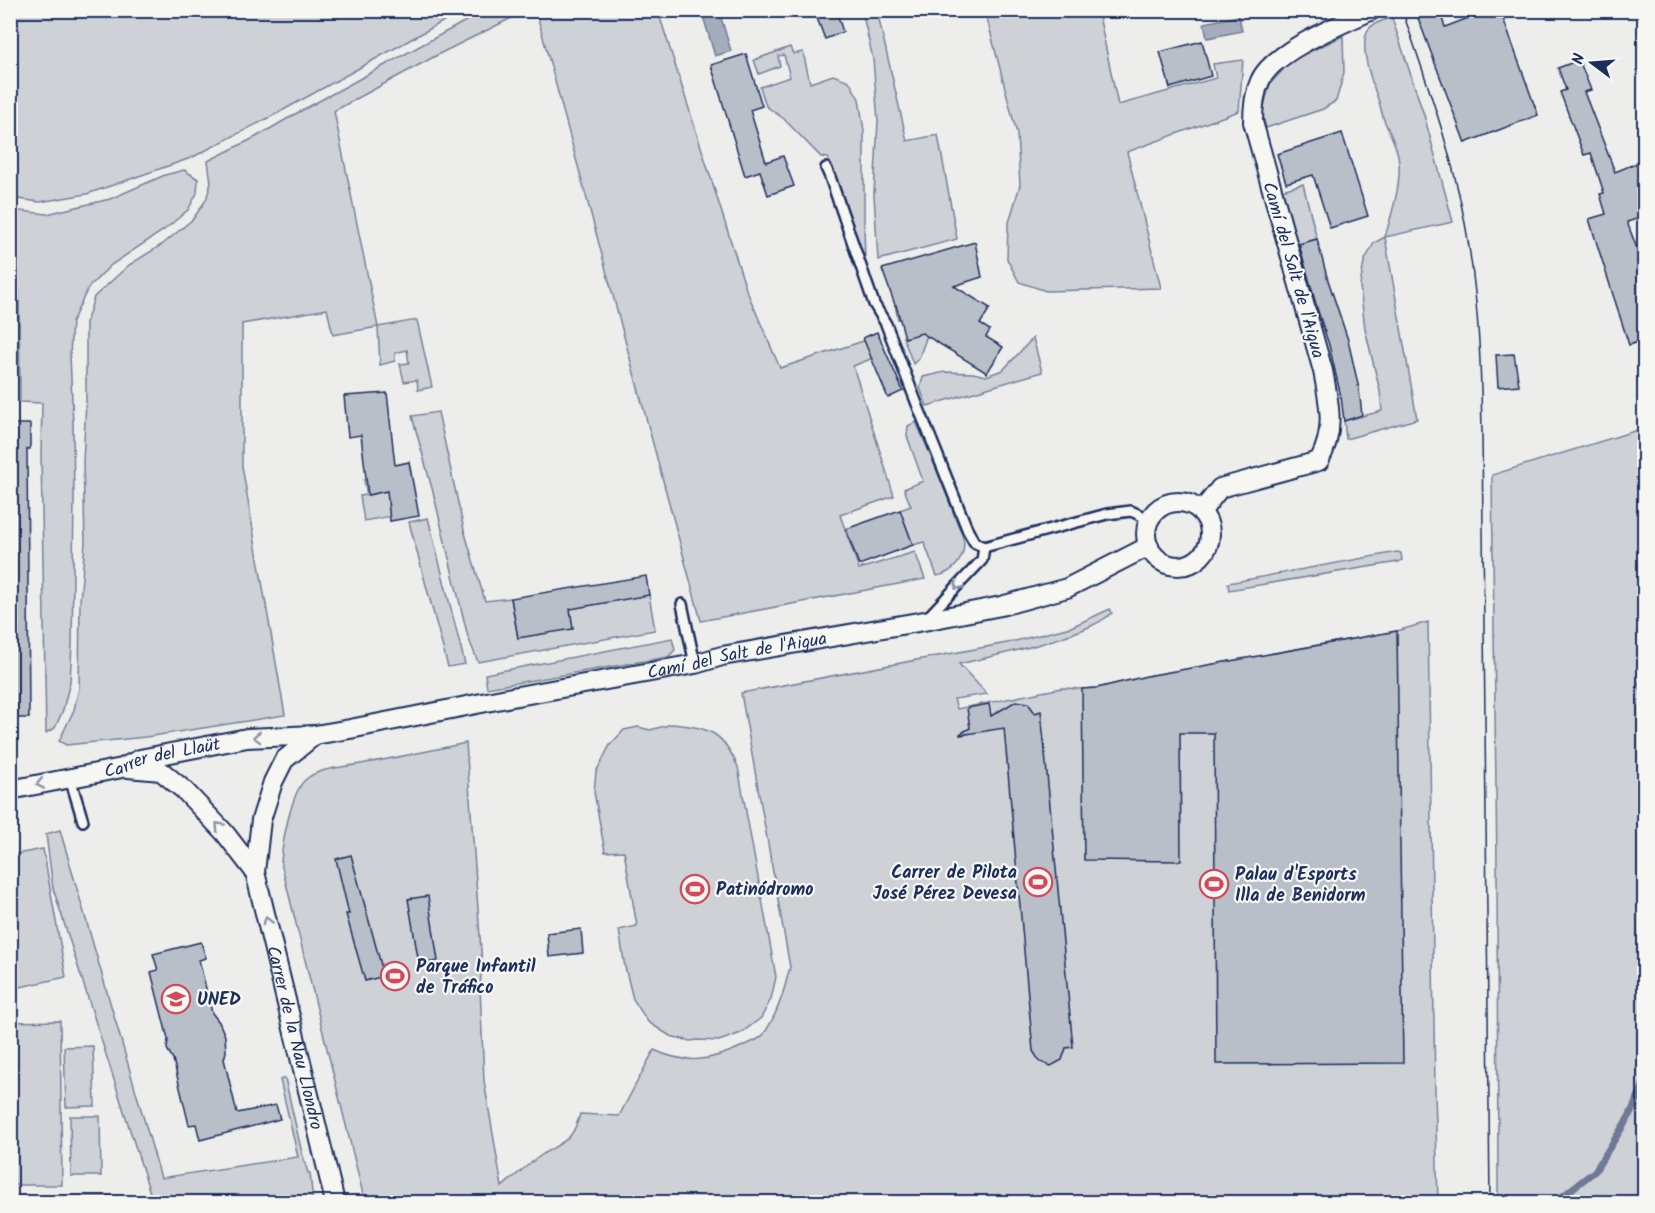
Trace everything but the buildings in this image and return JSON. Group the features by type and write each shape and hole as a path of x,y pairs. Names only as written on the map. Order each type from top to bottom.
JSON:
{"street":[{"name":"Camí del Salt de l'Aigua","path":"1201,512 1220,488 1319,461 1326,448 1330,407 1323,371 1254,122 1253,105 1261,79 1279,58 1336,26 1372,10"},
{"path":"1182,502 1201,512 1207,520 1209,541 1205,551 1198,559 1183,565 1166,564 1155,557 1146,538 1149,522 1154,513 1162,506 1182,502"},
{"name":"Camí del Salt de l'Aigua","path":"315,735 695,664 722,656 1000,606 1067,588 1149,546"},
{"name":"Carrer del Llaüt","path":"10,790 122,768 140,759 247,738 315,735"},
{"name":"Carrer de la Nau Llondro","path":"315,735 284,760 273,782 261,820 255,872 336,1203"},
{"name":"Carrer de la Nau Llondro","path":"122,768 161,771 184,790 224,831 255,872"}],"lane":[{"path":"826,168 874,304 886,324 916,404 975,543 984,547 1107,514 1131,511 1149,522"},
{"path":"924,621 982,560 984,547"},
{"path":"682,604 695,664"},
{"path":"70,778 83,821"}],"shaded area":[{"path":"11,10 462,11 278,113 191,158 87,194 40,202 11,198"},
{"path":"484,11 526,11 441,53 334,111 378,327 333,335 327,309 242,324 242,466 285,715 146,737 66,745 59,741 74,710 79,688 80,601 85,542 83,462 86,323 94,297 129,265 163,244 193,219 206,200 211,183 208,161 256,137"},
{"path":"536,11 658,11 746,289 780,368 879,336 886,353 853,366 894,496 840,515 859,569 915,552 925,579 701,621"},
{"path":"862,11 877,11 907,141 938,135 957,239 878,260 874,194 878,121 873,59"},
{"path":"985,11 1098,11 1118,105 1216,78 1213,64 1243,60 1239,111 1127,152 1161,288 1046,291 1019,282 1007,259 1008,226 1020,185 1017,134"},
{"path":"1392,18 1424,115 1453,222 1385,237 1396,196 1399,175 1398,155 1370,76 1365,37 1372,25"},
{"path":"1343,36 1344,73 1336,101 1323,109 1266,128 1262,113 1270,84 1292,60"},
{"path":"790,47 793,54 803,52 810,83 833,75 849,81 859,99 864,131 865,264 828,158 821,157 784,119 766,106 760,87 790,77 784,55 778,56 780,66 759,74 754,60"},
{"path":"184,170 198,179 197,193 188,210 164,230 111,265 88,288 72,322 70,355 74,499 70,682 63,710 55,728 46,733 42,403 20,402 19,291 11,291 11,210 47,214 110,199 165,175"},
{"path":"1303,184 1317,239 1298,244 1282,190"},
{"path":"1385,237 1417,419 1346,439 1344,421 1382,411 1380,391 1365,329 1360,286 1364,262 1374,243"},
{"path":"943,290 919,358 913,364 903,337 905,338 920,313 898,319 895,305"},
{"path":"417,320 432,387 418,390 417,380 404,382 400,364 409,363 407,350 395,353 395,361 380,365 378,327"},
{"path":"1033,338 1042,372 927,406 920,388 923,377 945,372 986,376 1003,370"},
{"path":"438,412 464,530 485,601 511,598 518,638 573,629 570,609 649,595 655,630 478,662 468,637 412,416"},
{"path":"916,422 962,533 964,543 960,560 953,569 937,576 924,542 913,545 900,510 911,506 904,489 923,481 907,436 908,426"},
{"path":"1644,428 1644,680 1638,683 1644,694 1644,1202 1498,1202 1492,475"},
{"path":"386,476 392,516 364,521 360,496 367,495 364,480"},
{"path":"428,518 465,664 448,667 409,522"},
{"path":"1401,553 1402,560 1398,562 1229,590 1228,583"},
{"path":"1110,609 1112,613 1107,617 1075,632 1024,649 959,664 987,694 954,699 957,709 1062,688 1097,688 1147,676 1397,631 1428,622 1438,1202 363,1202 363,1194 281,863 285,832 295,796 305,780 326,770 466,743 482,964 480,987 484,1081 502,1187 537,1158 567,1139 574,1130 580,1114 619,1116 654,1050 677,1058 688,1059 720,1055 763,1035 777,1011 790,967 741,693 1007,643 1071,627"},
{"path":"672,638 675,650 668,657 487,688 485,674"},
{"name":"Patinódromo","path":"672,724 696,727 713,734 727,746 738,767 776,977 771,999 761,1018 741,1033 719,1041 690,1041 670,1036 648,1022 633,999 619,930 637,926 624,851 605,852 594,792 596,772 610,745 624,730 638,727 650,730"},
{"path":"60,830 161,1178 298,1157 280,1080 285,1078 301,1149 308,1173 310,1173 313,1202 11,1202 11,1196 151,1196 53,888 46,834"},
{"path":"43,849 66,977 11,989 11,855"},
{"path":"60,1021 62,1185 11,1185 11,1022"},
{"path":"93,1046 95,1106 66,1107 64,1047"},
{"path":"70,1116 100,1116 101,1176 71,1176"}],"water":[{"path":"719,11 731,51 715,56 703,16"},
{"path":"1239,16 1242,31 1207,38 1204,23"}],"waterway":[{"path":"1555,1202 1595,1171 1630,1115 1644,1084"}],"tram line":[{"path":"1402,10 1450,157 1464,217 1477,317 1482,433 1490,1202"}],"place":[{"name":"Carrer de Pilota José Pérez Devesa","path":"1038,882"},
{"name":"Palau d'Esports Illa de Benidorm","path":"1214,884"},
{"name":"Patinódromo","path":"695,889"},
{"name":"Parque Infantil de Tráfico","path":"395,976"},
{"name":"UNED","path":"176,999"}]}
